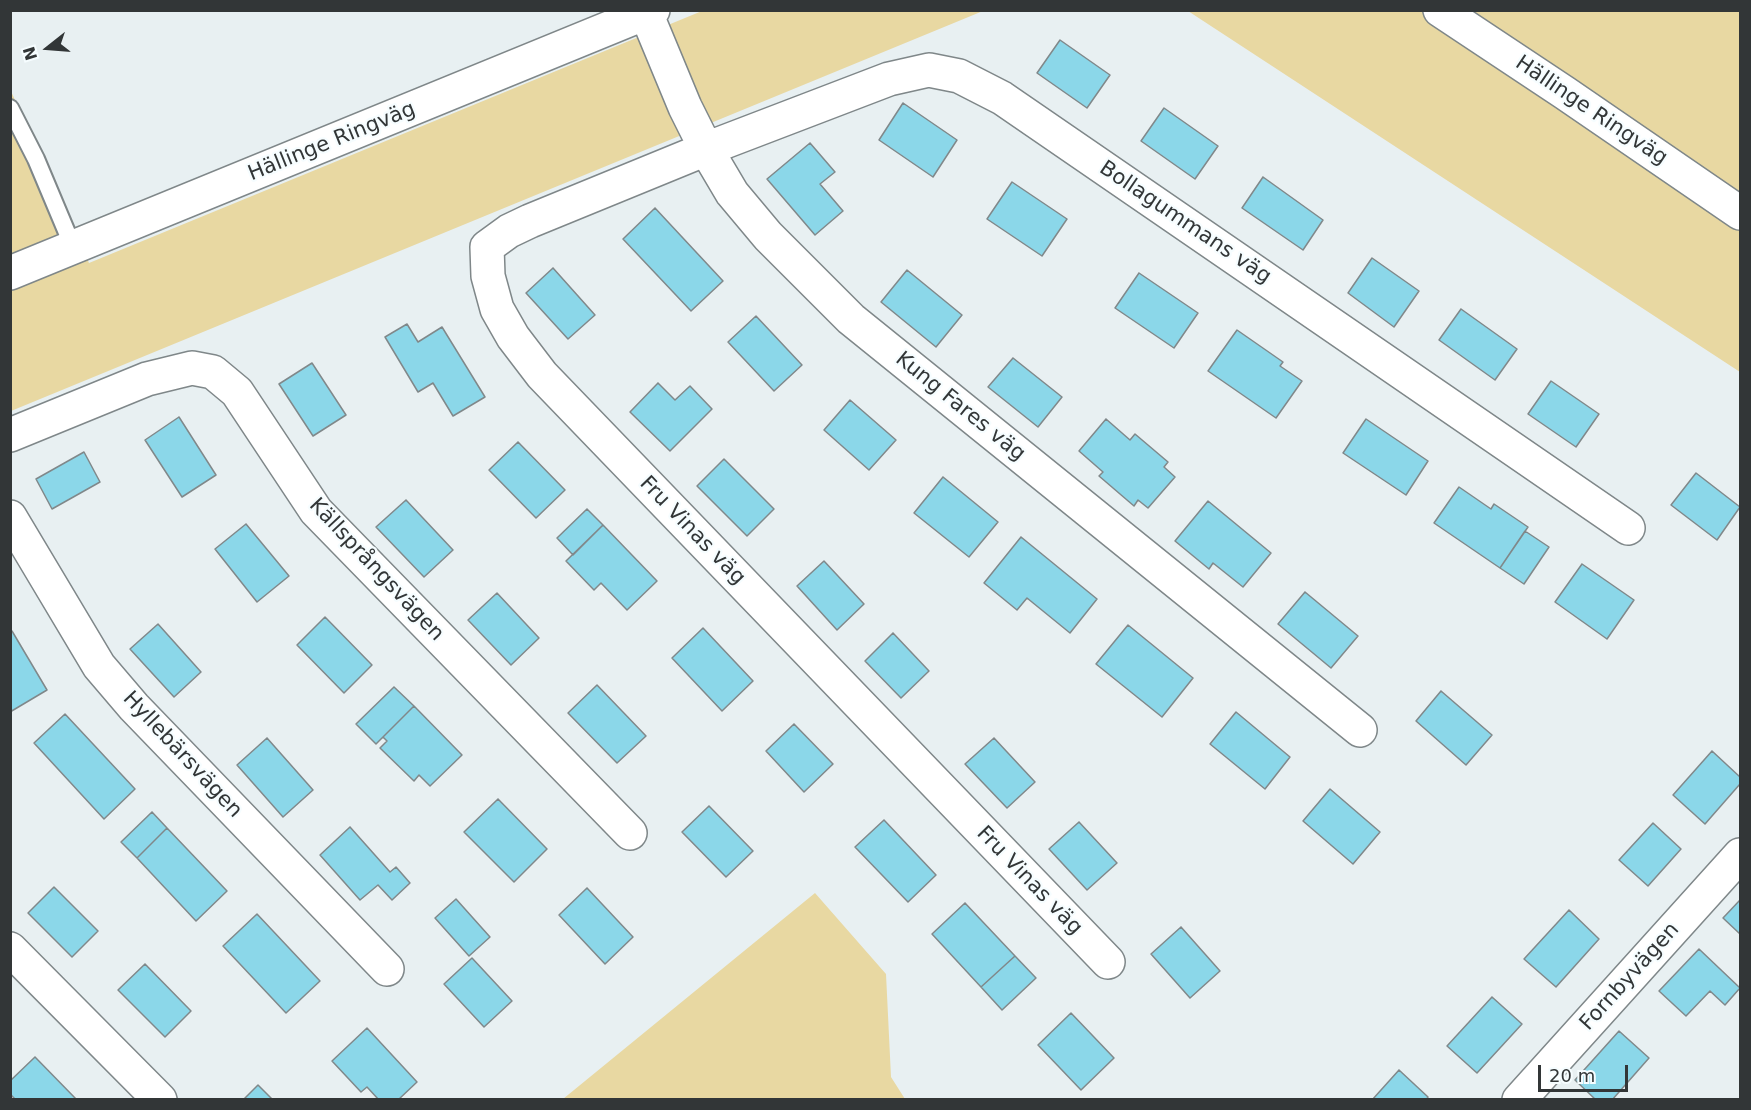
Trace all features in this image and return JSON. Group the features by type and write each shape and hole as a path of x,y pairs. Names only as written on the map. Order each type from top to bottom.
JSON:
{"street":[{"name":"Hällinge Ringväg","path":"1440,10 1740,213"},
{"name":"Hällinge Ringväg","path":"10,273 650,12"},
{"name":"Kung Fares väg","path":"650,12 668,69 706,149 732,193 768,236 851,319 1360,730"},
{"name":"Bollagummans väg","path":"706,149 890,79 929,70 959,76 1002,98 1628,528"},
{"name":"Fru Vinas väg","path":"706,149 530,221 509,231 487,247 488,276 497,309 513,338 542,375 1108,962"},
{"name":"Källsprångsvägen","path":"10,435 147,379 192,368 213,372 237,392 316,511 630,833"},
{"name":"Hyllebärsvägen","path":"10,517 99,666 134,707 387,969"},
{"name":"Fornbyvägen","path":"1519,1100 1740,855"},
{"path":"10,949 160,1100"}],"lane":[{"path":"10,108 36,159 74,247"}],"shaded area":[{"path":"702,11 983,11 11,411 10,89 89,263"},
{"path":"1188,11 1740,11 1740,372"},
{"path":"815,893 886,974 891,1077 905,1099 563,1099"}],"building":[{"path":"1060,40 1110,75 1087,108 1037,73"},
{"path":"903,103 957,140 933,177 879,140"},
{"path":"1164,108 1218,146 1195,179 1141,141"},
{"path":"810,143 835,172 820,184 843,211 815,235 767,179"},
{"path":"1263,177 1323,220 1303,250 1242,208"},
{"path":"1012,182 1067,219 1042,256 987,219"},
{"path":"655,208 723,281 691,311 623,239"},
{"path":"1372,258 1419,291 1394,327 1348,293"},
{"path":"553,268 595,315 568,339 526,293"},
{"path":"907,270 962,315 936,347 881,302"},
{"path":"1139,273 1198,313 1174,348 1115,308"},
{"path":"1461,309 1517,349 1495,380 1439,340"},
{"path":"756,316 802,365 774,391 728,342"},
{"path":"407,324 418,342 442,327 485,397 453,416 433,383 418,392 385,337"},
{"path":"1237,330 1283,362 1280,366 1302,381 1276,418 1208,371"},
{"path":"1013,358 1062,397 1038,427 988,387"},
{"path":"312,363 346,415 313,436 279,384"},
{"path":"1551,381 1599,414 1576,447 1528,414"},
{"path":"658,383 675,400 690,386 712,409 670,451 630,412"},
{"path":"850,400 896,440 869,470 824,430"},
{"path":"179,417 216,475 182,497 145,440"},
{"path":"1106,419 1130,440 1135,434 1168,462 1164,467 1175,477 1148,508 1138,500 1134,506 1099,476 1103,472 1079,451"},
{"path":"1366,419 1428,461 1406,495 1343,453"},
{"path":"518,442 565,490 536,518 489,470"},
{"path":"84,452 100,482 52,509 36,479"},
{"path":"724,459 774,509 747,536 697,486"},
{"path":"1696,473 1740,507 1717,540 1671,505"},
{"path":"943,477 998,522 969,557 914,513"},
{"path":"1459,487 1491,509 1494,504 1528,527 1500,568 1434,523"},
{"path":"406,500 453,550 424,577 376,527"},
{"path":"1208,501 1271,553 1243,587 1213,563 1209,569 1175,541"},
{"path":"587,509 603,525 573,555 557,538"},
{"path":"246,524 289,576 257,602 215,549"},
{"path":"603,525 657,581 627,610 601,583 594,590 566,561"},
{"path":"1525,531 1549,547 1524,584 1500,568"},
{"path":"1021,537 1097,599 1070,633 1027,598 1017,610 984,583"},
{"path":"824,561 864,604 837,630 797,586"},
{"path":"1582,564 1634,600 1607,639 1555,602"},
{"path":"1305,592 1358,636 1331,668 1278,624"},
{"path":"497,593 539,638 511,665 468,620"},
{"path":"325,617 372,665 344,693 297,645"},
{"path":"158,624 201,672 174,697 130,649"},
{"path":"1128,625 1193,678 1162,717 1096,664"},
{"path":"703,628 753,681 722,711 672,658"},
{"path":"12,631 47,690 10,712 10,632"},
{"path":"893,633 929,671 901,698 865,661"},
{"path":"597,685 646,736 617,763 568,713"},
{"path":"394,687 414,706 376,744 356,724"},
{"path":"1441,691 1492,735 1466,765 1416,721"},
{"path":"414,706 462,755 430,786 419,775 414,781 380,748 387,741 383,737"},
{"path":"1236,712 1290,757 1265,789 1210,744"},
{"path":"65,714 135,789 104,819 34,743"},
{"path":"794,724 833,764 804,792 766,751"},
{"path":"267,738 313,790 283,817 237,765"},
{"path":"994,738 1035,782 1007,808 965,764"},
{"path":"1712,751 1740,777 1740,784 1705,824 1673,795"},
{"path":"1330,789 1380,832 1353,864 1303,821"},
{"path":"498,799 547,849 514,882 464,832"},
{"path":"709,806 753,851 726,877 682,832"},
{"path":"152,812 167,828 137,858 121,842"},
{"path":"884,820 936,875 908,902 855,847"},
{"path":"1079,822 1117,863 1087,890 1049,849"},
{"path":"1653,823 1681,849 1648,886 1619,860"},
{"path":"350,827 390,872 396,867 410,883 392,900 378,885 360,900 320,855"},
{"path":"167,828 227,891 196,921 137,858"},
{"path":"54,887 98,931 72,957 28,913"},
{"path":"587,888 633,937 605,964 559,915"},
{"path":"456,899 490,937 469,956 435,918"},
{"path":"1740,900 1740,934 1723,918"},
{"path":"965,903 1015,956 981,987 932,934"},
{"path":"1569,910 1599,939 1556,987 1524,959"},
{"path":"257,914 320,981 286,1013 223,946"},
{"path":"1181,927 1220,971 1190,998 1151,954"},
{"path":"1699,949 1740,988 1725,1005 1710,991 1686,1016 1659,991"},
{"path":"1015,956 1036,978 1002,1010 981,987"},
{"path":"472,958 512,1001 484,1027 444,984"},
{"path":"145,964 191,1011 165,1037 118,990"},
{"path":"1492,997 1522,1024 1477,1073 1447,1046"},
{"path":"1071,1013 1114,1058 1081,1090 1038,1045"},
{"path":"367,1028 417,1082 398,1100 379,1100 367,1087 361,1092 332,1061"},
{"path":"1619,1031 1649,1058 1612,1100 1596,1100 1575,1080"},
{"path":"35,1057 77,1100 16,1100 10,1094 10,1081"},
{"path":"1399,1070 1428,1097 1426,1100 1372,1100"},
{"path":"258,1085 273,1100 243,1100"}]}
